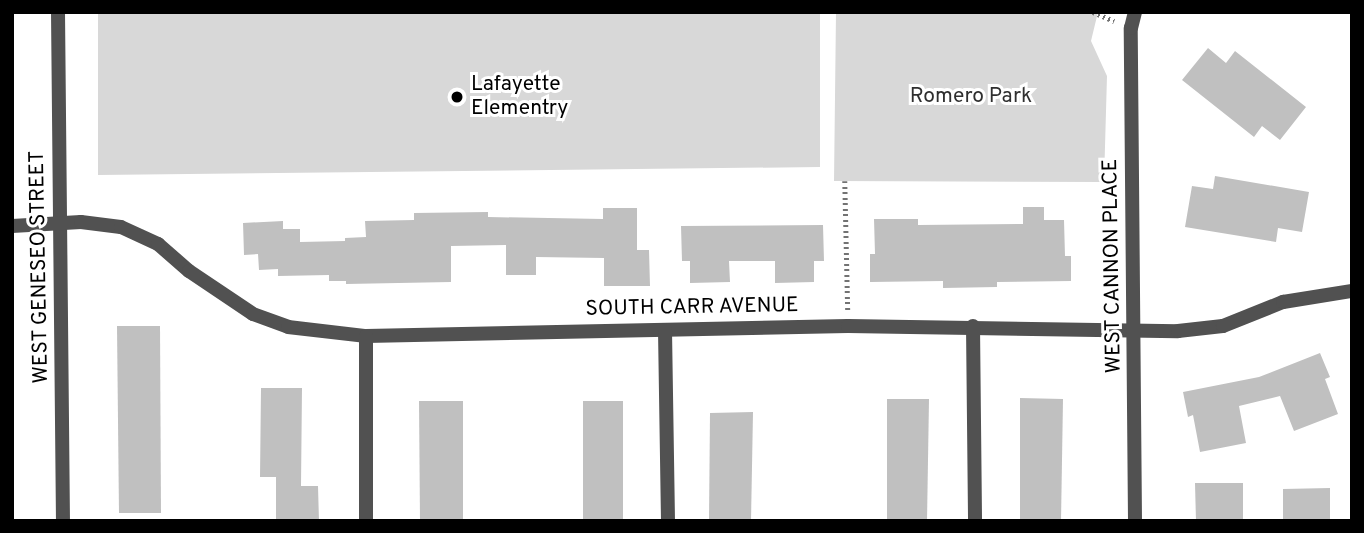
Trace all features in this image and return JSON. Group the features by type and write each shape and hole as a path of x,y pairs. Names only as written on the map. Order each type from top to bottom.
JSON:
{"street":[{"name":"WEST GENESEO STREET","path":"58,12 63,521"},
{"name":"WEST CANNON PLACE","path":"1135,12 1131,28 1135,521"},
{"name":"SOUTH CARR AVENUE","path":"12,226 81,222 121,227 158,244 188,271 253,314 288,327 366,337 973,326 1178,331 1223,326 1283,302 1352,291"},
{"path":"973,326 975,521"},
{"path":"665,330 668,521"},
{"path":"366,337 366,521"}],"path":[{"path":"845,181 848,327"}],"green space":[{"name":"Lafayette Elementry","path":"98,12 820,12 820,167 98,175"},
{"name":"Romero Park","path":"836,12 1098,12 1091,41 1107,76 1104,182 834,181"}],"building":[{"path":"1208,48 1226,63 1235,51 1306,107 1280,140 1262,126 1254,137 1182,80"},
{"path":"1215,176 1309,192 1302,232 1278,228 1276,242 1185,227 1192,186 1213,189"},
{"path":"1023,207 1044,207 1044,220 1064,220 1065,256 1071,256 1071,281 997,282 997,287 943,288 943,281 870,282 870,254 875,254 874,219 918,219 918,225 1023,224"},
{"path":"603,208 637,208 637,250 649,250 650,286 604,286 604,258 536,257 536,275 506,275 506,245 451,246 451,282 346,284 346,281 329,281 329,275 278,276 278,269 259,270 258,254 244,255 243,223 283,221 283,229 300,229 300,242 345,241 345,238 366,237 365,221 414,220 414,213 488,212 488,217 603,219"},
{"path":"823,225 824,261 814,261 814,282 775,283 775,261 729,261 730,282 690,283 690,261 682,261 681,226"},
{"path":"117,326 160,326 161,513 119,513"},
{"path":"1320,353 1330,377 1325,379 1338,414 1294,431 1280,396 1239,406 1246,443 1200,452 1193,415 1188,417 1183,392 1259,377"},
{"path":"261,388 302,388 301,486 318,486 319,521 276,521 276,477 260,477"},
{"path":"1020,398 1063,399 1061,521 1020,521"},
{"path":"887,399 929,399 927,521 887,521"},
{"path":"419,401 463,401 463,521 420,521"},
{"path":"583,401 623,401 623,521 583,521"},
{"path":"753,412 751,521 709,521 710,413"},
{"path":"1195,483 1243,483 1243,521 1196,521"},
{"path":"1330,488 1330,521 1283,521 1283,489"}],"place":[{"name":"Lafayette Elementry","path":"457,97"}]}
